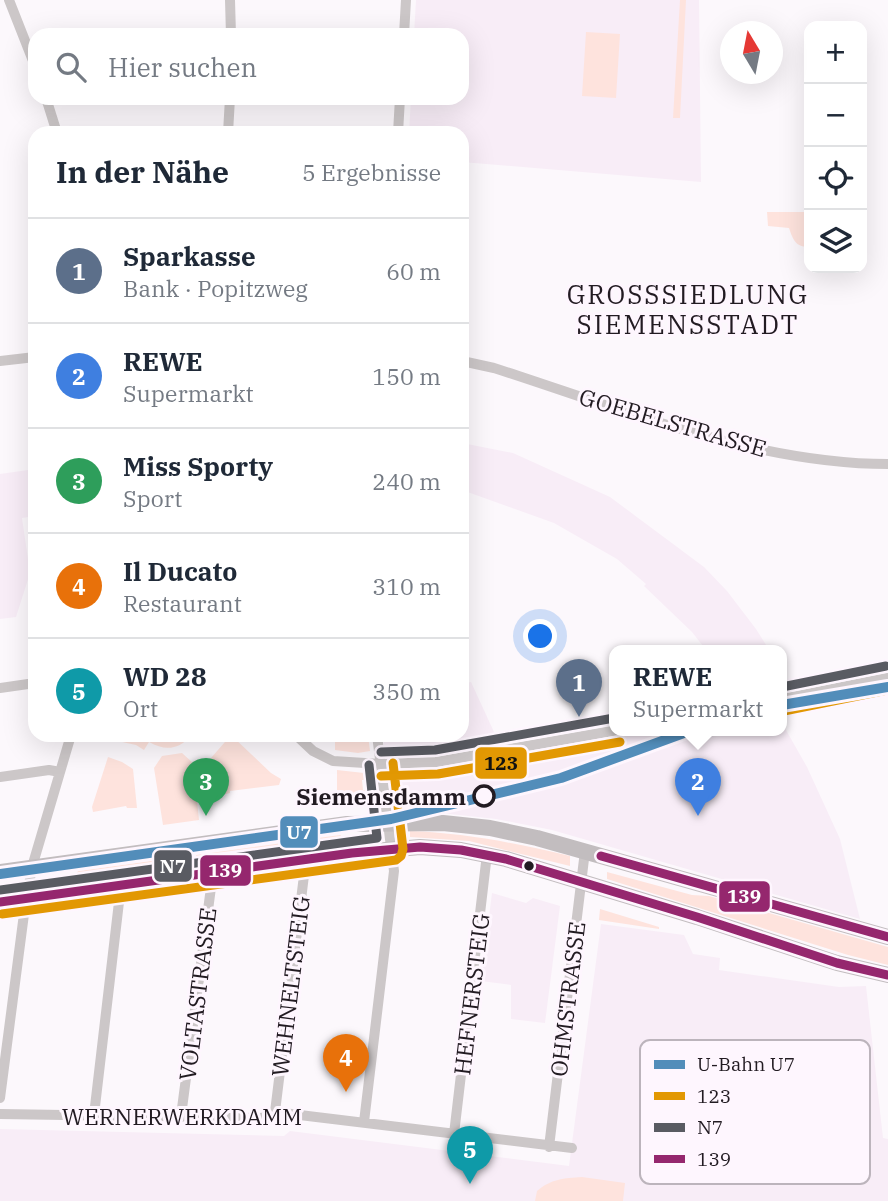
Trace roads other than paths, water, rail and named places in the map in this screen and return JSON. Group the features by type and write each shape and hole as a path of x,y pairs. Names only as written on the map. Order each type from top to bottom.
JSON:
{"main road":[{"path":"0,872 333,825 443,823 490,828 537,838 888,937"},
{"path":"0,902 306,859 391,849 430,848 487,854 581,881 837,963 888,975"}],"street":[{"path":"0,4 9,0 28,48"},
{"path":"230,0 231,28"},
{"path":"404,28 405,0"},
{"path":"48,105 55,126"},
{"path":"228,126 230,105"},
{"path":"398,126 400,105"},
{"path":"0,361 28,358"},
{"name":"GOEBELSTRASSE","path":"469,363 750,447 830,461 888,464"},
{"path":"787,698 888,678"},
{"path":"0,688 28,684"},
{"path":"303,742 313,751 333,761 381,764 436,762 609,732"},
{"path":"0,1098 32,867 69,742"},
{"path":"364,1122 394,871 378,742"},
{"path":"0,777 49,770 60,772"},
{"name":"OHMSTRASSE","path":"550,1147 585,851"},
{"name":"HEFNERSTEIG","path":"454,1134 487,854"},
{"name":"WEHNELTSTEIG","path":"275,1112 306,859"},
{"name":"VOLTASTRASSE","path":"181,1116 213,872"},
{"path":"94,1115 121,885"},
{"name":"WERNERWERKDAMM","path":"0,1114 261,1118 275,1112 572,1148"}],"metro line":[{"name":"U7","path":"787,704 888,687"},
{"name":"U7","path":"0,874 391,819 561,778 676,736"}],"place":[{"name":"Sparkasse","path":"579,717"},
{"name":"Siemensdamm","path":"484,796"},
{"name":"Miss Sporty","path":"206,816"},
{"name":"REWE","path":"698,816"},
{"name":"Il Ducato","path":"346,1092"},
{"name":"WD 28","path":"470,1184"}],"district":[{"name":"GROSSSIEDLUNG SIEMENSSTADT","path":"688,309"}]}
